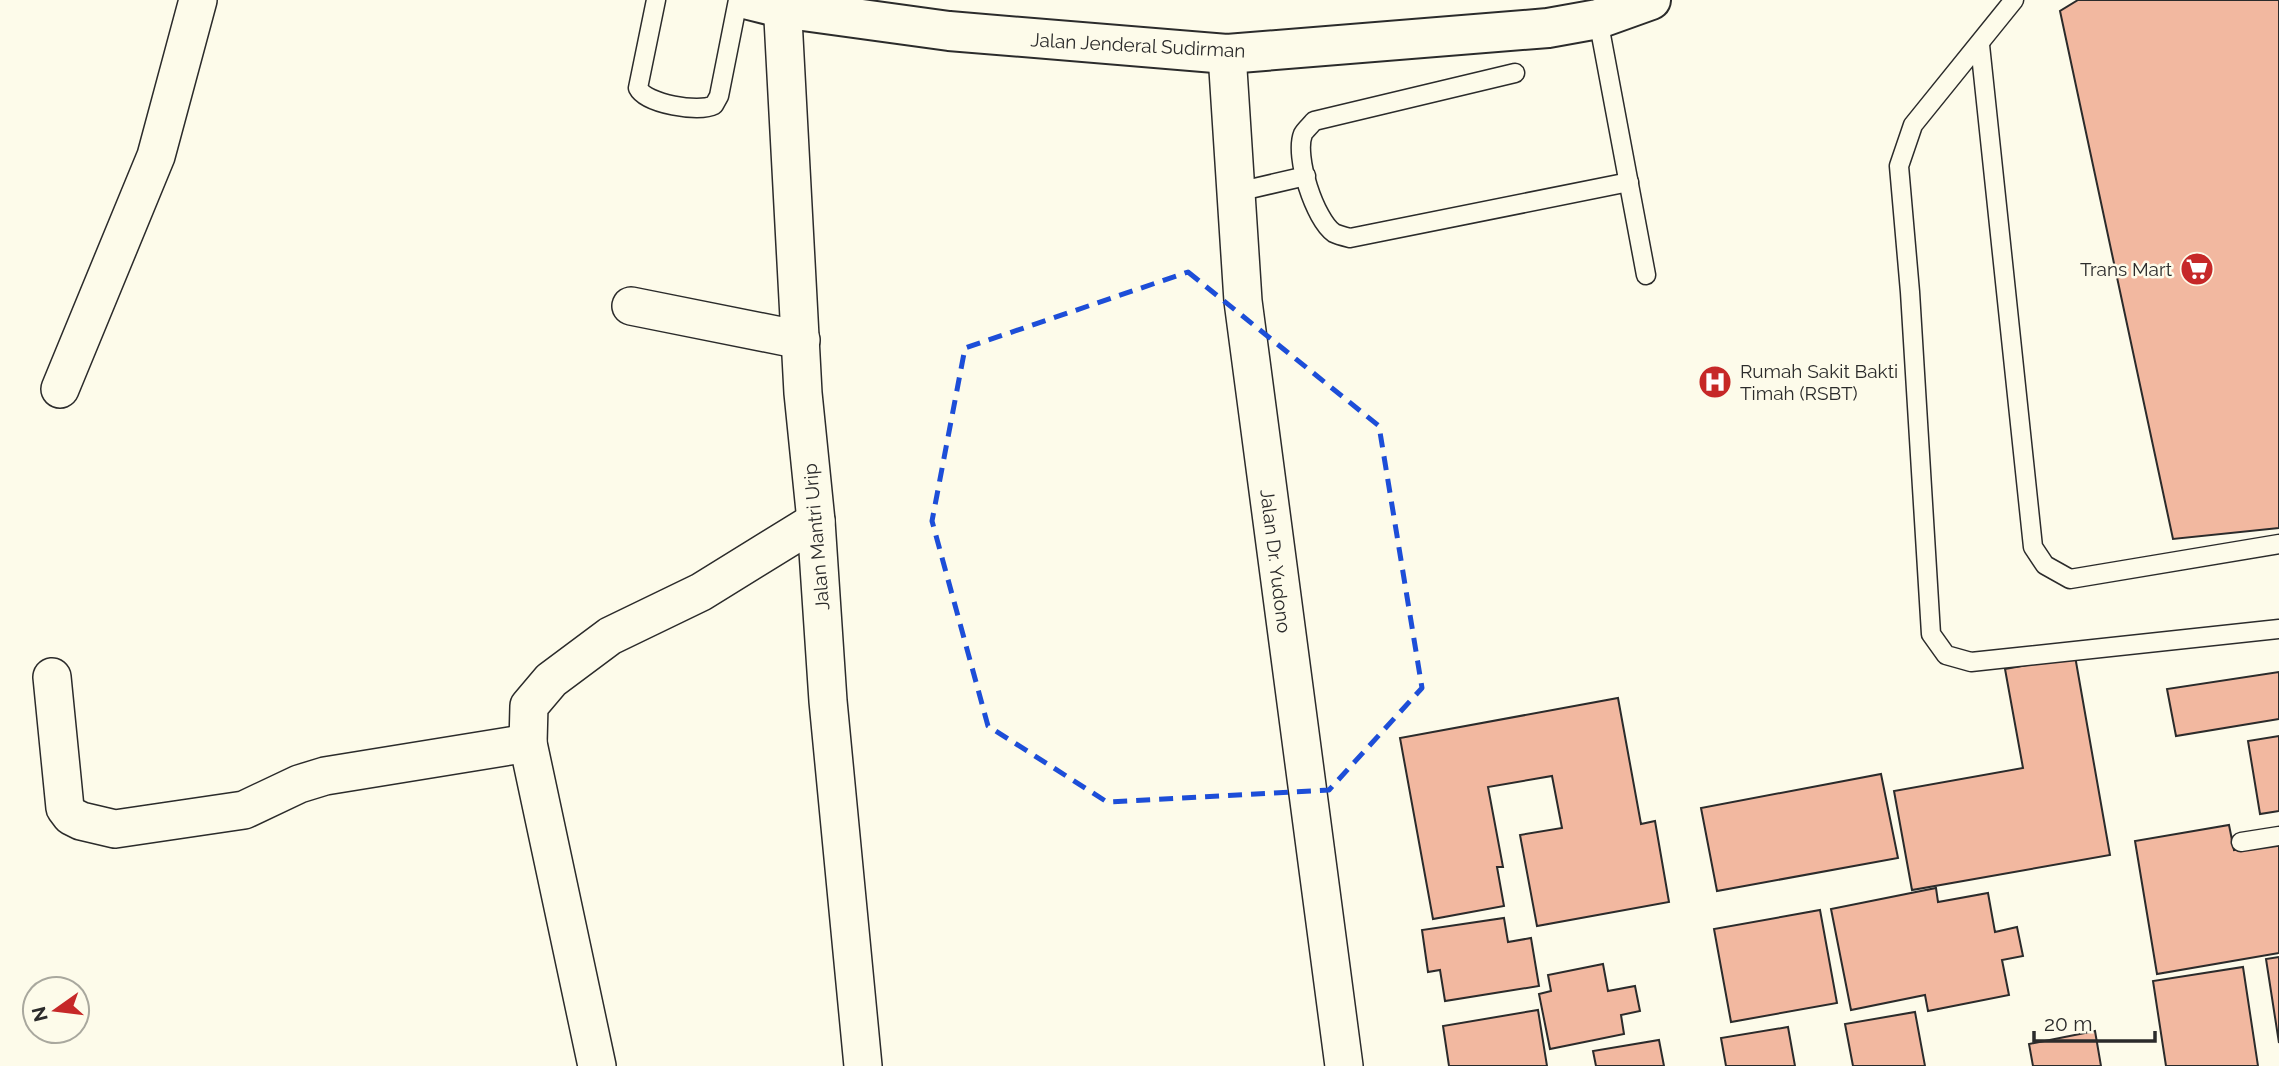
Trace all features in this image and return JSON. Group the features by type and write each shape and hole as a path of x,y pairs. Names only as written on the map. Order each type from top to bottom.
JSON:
{"highway":[{"name":"Jalan Jenderal Sudirman","path":"770,3 949,32 1227,54 1548,28 1598,19 1651,0"}],"street":[{"path":"60,389 156,156 198,0"},
{"name":"Jalan Mantri Urip","path":"770,3 801,340 828,701 863,1066"},
{"name":"Jalan Dr. Yudono","path":"1227,54 1243,301 1344,1066"},
{"path":"631,306 801,340"},
{"path":"597,1066 528,743 529,706 551,680 610,636 701,592 816,521"},
{"path":"52,677 65,808 71,816 81,821 115,829 244,810 299,784 325,776 528,743"}],"lane":[{"path":"656,0 638,88 641,95 649,99 698,110 714,105 719,96 738,0"},
{"path":"2014,0 1913,125 1899,166 1910,292 1931,634 1945,655 1971,662 2279,629"},
{"path":"1598,19 1646,275"},
{"path":"1980,45 2033,547 2045,565 2070,579 2279,544"},
{"path":"1516,73 1314,121 1303,134 1301,150 1309,192 1321,217 1334,233 1350,238 1629,182"},
{"path":"1237,192 1306,176"},
{"path":"2241,842 2279,836"}],"highlighted area":[{"path":"1188,272 1379,426 1422,688 1329,790 1107,802 988,726 932,521 965,348"}],"building":[{"name":"Trans Mart","path":"2078,0 2279,0 2279,528 2173,539 2060,11"},
{"path":"2075,656 2110,855 1912,890 1894,791 2023,768 2005,669"},
{"path":"2279,672 2279,719 2176,736 2167,689"},
{"path":"1618,698 1641,824 1655,821 1669,902 1537,926 1520,835 1562,828 1552,776 1488,787 1503,867 1497,867 1504,906 1433,919 1400,738"},
{"path":"2279,736 2279,811 2260,814 2248,741"},
{"path":"1881,774 1898,858 1717,891 1701,808"},
{"path":"2229,825 2234,850 2279,843 2279,953 2157,974 2135,841"},
{"path":"1936,888 1938,902 1988,893 1995,932 2017,927 2023,956 2002,960 2009,995 1928,1011 1925,995 1851,1010 1831,909"},
{"path":"1820,910 1837,1003 1731,1022 1714,929"},
{"path":"1504,918 1508,942 1531,938 1539,986 1445,1001 1440,970 1428,972 1422,930"},
{"path":"2279,957 2279,1043 2266,959"},
{"path":"1603,964 1608,991 1635,986 1640,1011 1621,1015 1624,1034 1550,1049 1539,994 1551,991 1548,975"},
{"path":"2243,967 2258,1066 2166,1066 2153,981"},
{"path":"1538,1010 1547,1066 1449,1066 1443,1026"},
{"path":"1915,1012 1925,1066 1853,1066 1845,1024"},
{"path":"1788,1027 1795,1066 1726,1066 1721,1038"},
{"path":"2095,1031 2101,1066 2033,1066 2029,1044"},
{"path":"1659,1040 1664,1066 1596,1066 1593,1051"}],"place":[{"name":"Trans Mart","path":"2197,269"},
{"name":"Rumah Sakit Bakti Timah (RSBT)","path":"1715,382"}]}
